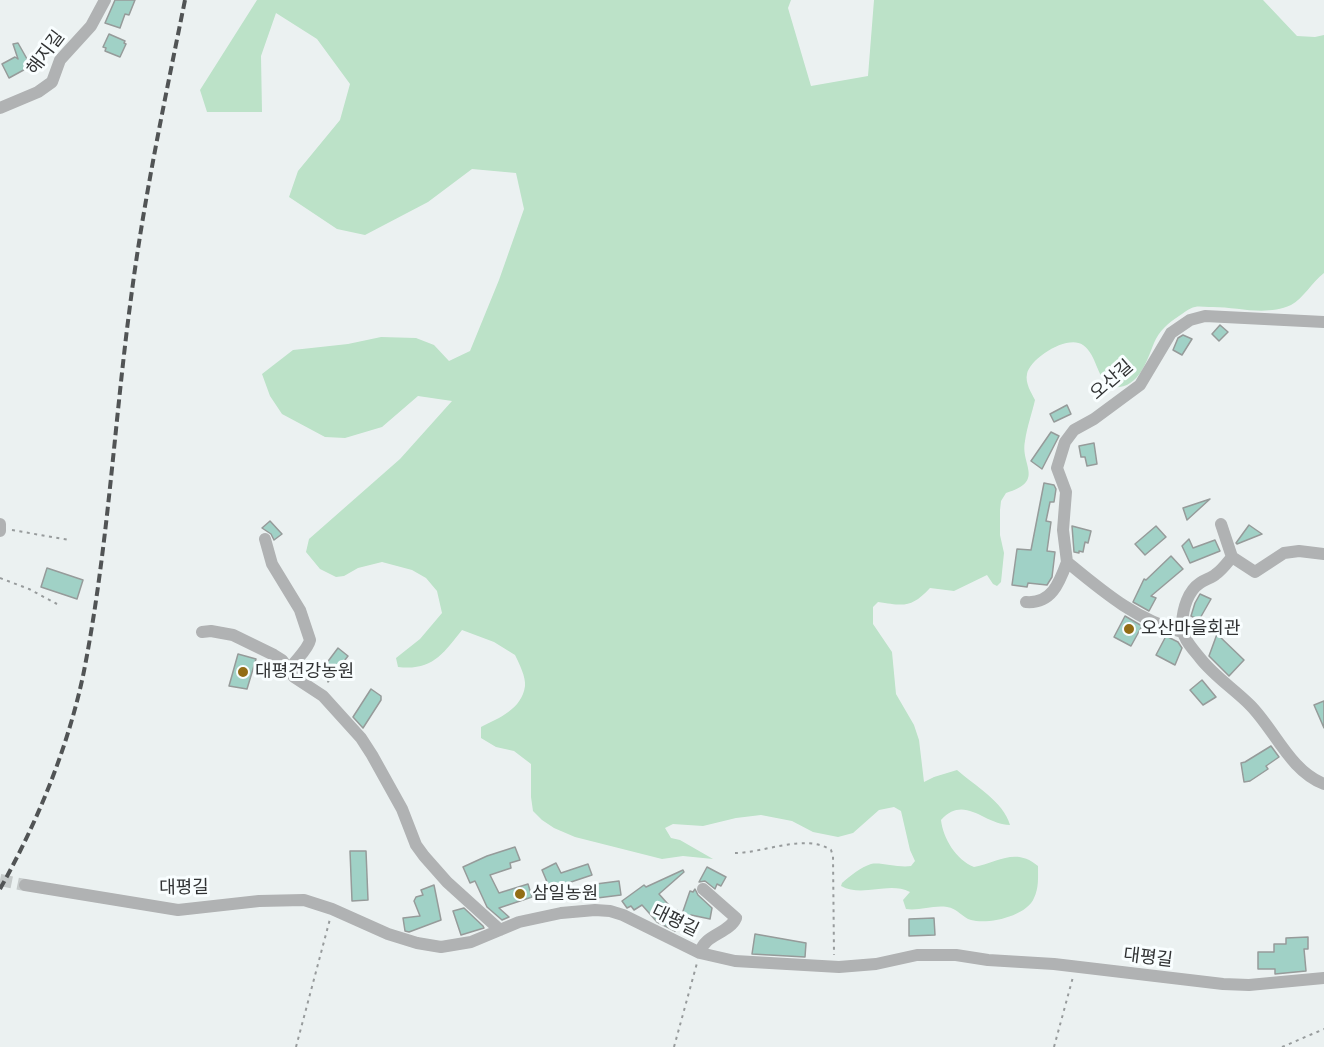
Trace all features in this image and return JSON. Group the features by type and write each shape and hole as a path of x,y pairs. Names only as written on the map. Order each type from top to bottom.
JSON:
{"lane":[{"name":"해지길","path":"0,108 29,96 52,82 60,60 91,26 105,0"},
{"name":"오산길","path":"1026,602 1038,602 1048,597 1057,585 1066,562 1063,530 1066,492 1057,468 1065,442 1078,427 1094,419 1140,385 1171,333 1190,320 1205,316 1324,322"},
{"path":"1221,524 1232,557 1255,572 1284,553 1299,551 1324,554"},
{"path":"265,539 270,560 300,610 310,640 310,645 297,657 289,670"},
{"path":"1182,632 1184,609 1192,590 1215,576 1232,557"},
{"path":"1066,562 1125,606 1163,626 1182,632 1202,661 1262,718 1300,768 1324,784"},
{"path":"202,632 211,630 244,639 282,660 294,677 323,696 361,738 372,755 402,809 416,845 430,864 500,930"},
{"name":"대평길","path":"25,885 178,910 295,899 310,901 388,934 430,946 462,944 481,939 519,922 553,914 605,911 623,915 700,953 749,963 834,967 876,964 917,955 956,954 998,961 1076,966 1223,984 1249,985 1324,978"},
{"path":"700,953 704,943 733,923 736,918 703,889"}],"path":[{"path":"2,529 69,540"},
{"path":"0,578 29,589 57,604"},
{"path":"735,853 790,844 818,844 831,850 834,856 834,967"},
{"path":"296,1047 332,909"},
{"path":"674,1047 700,953"},
{"path":"1054,1047 1076,966"},
{"path":"1282,1047 1324,1029"}],"green space":[{"path":"257,0 791,0 788,8 811,86 868,76 874,0 1263,0 1297,36 1324,35 1324,273 1304,295 1291,305 1281,308 1260,311 1219,307 1189,309 1161,331 1140,374 1128,385 1110,387 1102,377 1088,349 1083,345 1076,342 1050,349 1035,361 1027,374 1027,381 1035,400 1024,450 1029,472 1025,483 1006,493 1001,501 1000,535 1004,553 1001,582 997,586 993,584 987,575 954,591 930,588 918,599 907,604 878,602 873,607 873,624 892,652 896,694 914,725 919,740 924,782 957,770 995,801 1010,825 992,821 967,810 958,810 941,820 948,841 956,854 974,867 1014,857 1030,860 1038,866 1037,890 1034,898 1024,910 1006,918 978,921 968,919 947,907 906,909 903,900 910,892 902,889 858,890 841,886 852,875 871,864 911,866 915,861 910,850 901,811 894,807 879,810 853,833 838,837 813,832 792,821 761,815 703,826 673,824 665,828 671,838 680,840 713,859 683,856 662,859 575,837 554,828 533,811 531,764 514,751 496,747 481,738 481,727 509,712 523,694 524,678 515,655 494,642 462,630 436,659 420,666 398,667 396,658 420,639 442,613 437,591 426,578 412,570 382,562 336,577 320,569 306,552 309,539 400,459 452,401 418,396 382,427 345,438 325,437 282,414 270,396 262,374 293,350 348,344 381,337 416,338 434,345 449,361 470,351 499,280 524,209 516,173 472,169 428,202 365,235 337,229 289,197 298,171 340,120 350,84 317,39 276,13 261,56 262,112 207,112 200,90"}],"building":[{"path":"115,0 135,0 129,15 125,14 120,28 105,23"},
{"path":"109,34 125,41 126,44 120,57 105,51 106,48 103,47"},
{"path":"18,43 31,66 9,78 2,64 15,57 18,59 13,44"},
{"path":"1220,325 1228,332 1219,341 1212,334"},
{"path":"1183,335 1192,339 1182,355 1173,350 1178,338"},
{"path":"1067,405 1071,414 1054,422 1050,414"},
{"path":"1051,432 1059,436 1042,469 1031,461"},
{"path":"1094,443 1097,464 1087,466 1085,457 1081,457 1079,446"},
{"path":"1044,483 1054,485 1056,489 1054,502 1050,502 1046,521 1051,522 1047,551 1055,552 1052,577 1047,585 1028,583 1027,587 1012,585 1017,549 1031,550"},
{"path":"1210,499 1187,520 1183,508"},
{"path":"270,521 282,534 274,540 271,534 262,528"},
{"path":"1249,525 1262,534 1237,544 1236,543"},
{"path":"1072,526 1091,531 1083,552 1074,552"},
{"path":"1156,526 1166,537 1145,555 1135,544"},
{"path":"1189,539 1193,548 1215,540 1220,551 1190,563 1182,546"},
{"path":"1171,556 1183,569 1151,596 1156,598 1149,611 1133,602 1144,579 1146,580"},
{"path":"47,568 83,580 77,599 41,587"},
{"path":"1200,594 1211,599 1199,620 1191,616"},
{"name":"오산마을회관","path":"1125,616 1142,626 1131,646 1114,637"},
{"path":"1217,634 1244,660 1229,676 1209,656"},
{"path":"1166,636 1178,642 1182,648 1175,665 1156,655"},
{"path":"338,648 348,656 328,682 323,668"},
{"path":"238,654 256,659 247,689 229,686"},
{"path":"1202,680 1216,697 1203,705 1190,690"},
{"path":"371,689 381,696 381,700 363,728 353,717"},
{"path":"1324,701 1324,728 1314,705"},
{"path":"1271,746 1279,757 1266,766 1268,769 1250,781 1244,782 1241,763"},
{"path":"515,847 520,860 510,863 511,868 490,875 499,893 528,884 532,897 499,908 509,917 502,920 487,907 475,881 470,883 463,867"},
{"path":"350,851 366,851 368,900 352,901"},
{"path":"556,863 561,873 588,864 592,875 550,889 542,870"},
{"path":"707,867 726,877 721,886 717,884 715,889 705,881 699,882"},
{"path":"683,870 684,872 659,894 675,912 677,910 682,914 690,891 693,892 695,889 712,908 710,919 691,915 675,931 657,922 642,905 634,910 631,906 627,908 622,901 644,885 646,887"},
{"path":"619,881 621,895 597,898 596,884"},
{"path":"434,885 441,920 409,932 405,931 403,918 420,916 414,901 416,897 423,895 421,890"},
{"path":"464,908 484,928 461,935 453,911"},
{"path":"934,918 935,935 909,936 909,919"},
{"path":"755,934 806,943 805,957 752,954"},
{"path":"1308,937 1308,949 1304,949 1306,971 1275,974 1275,969 1258,969 1258,952 1274,952 1274,944 1286,944 1286,938"}],"tunnel":[{"path":"0,880 25,885"}],"railway":[{"path":"0,889 14,864 49,786 68,731 83,676 99,582 136,261 155,149 185,0"}],"place":[{"name":"오산마을회관","path":"1129,629"},
{"name":"대평건강농원","path":"243,672"},
{"name":"삼일농원","path":"520,894"}]}
